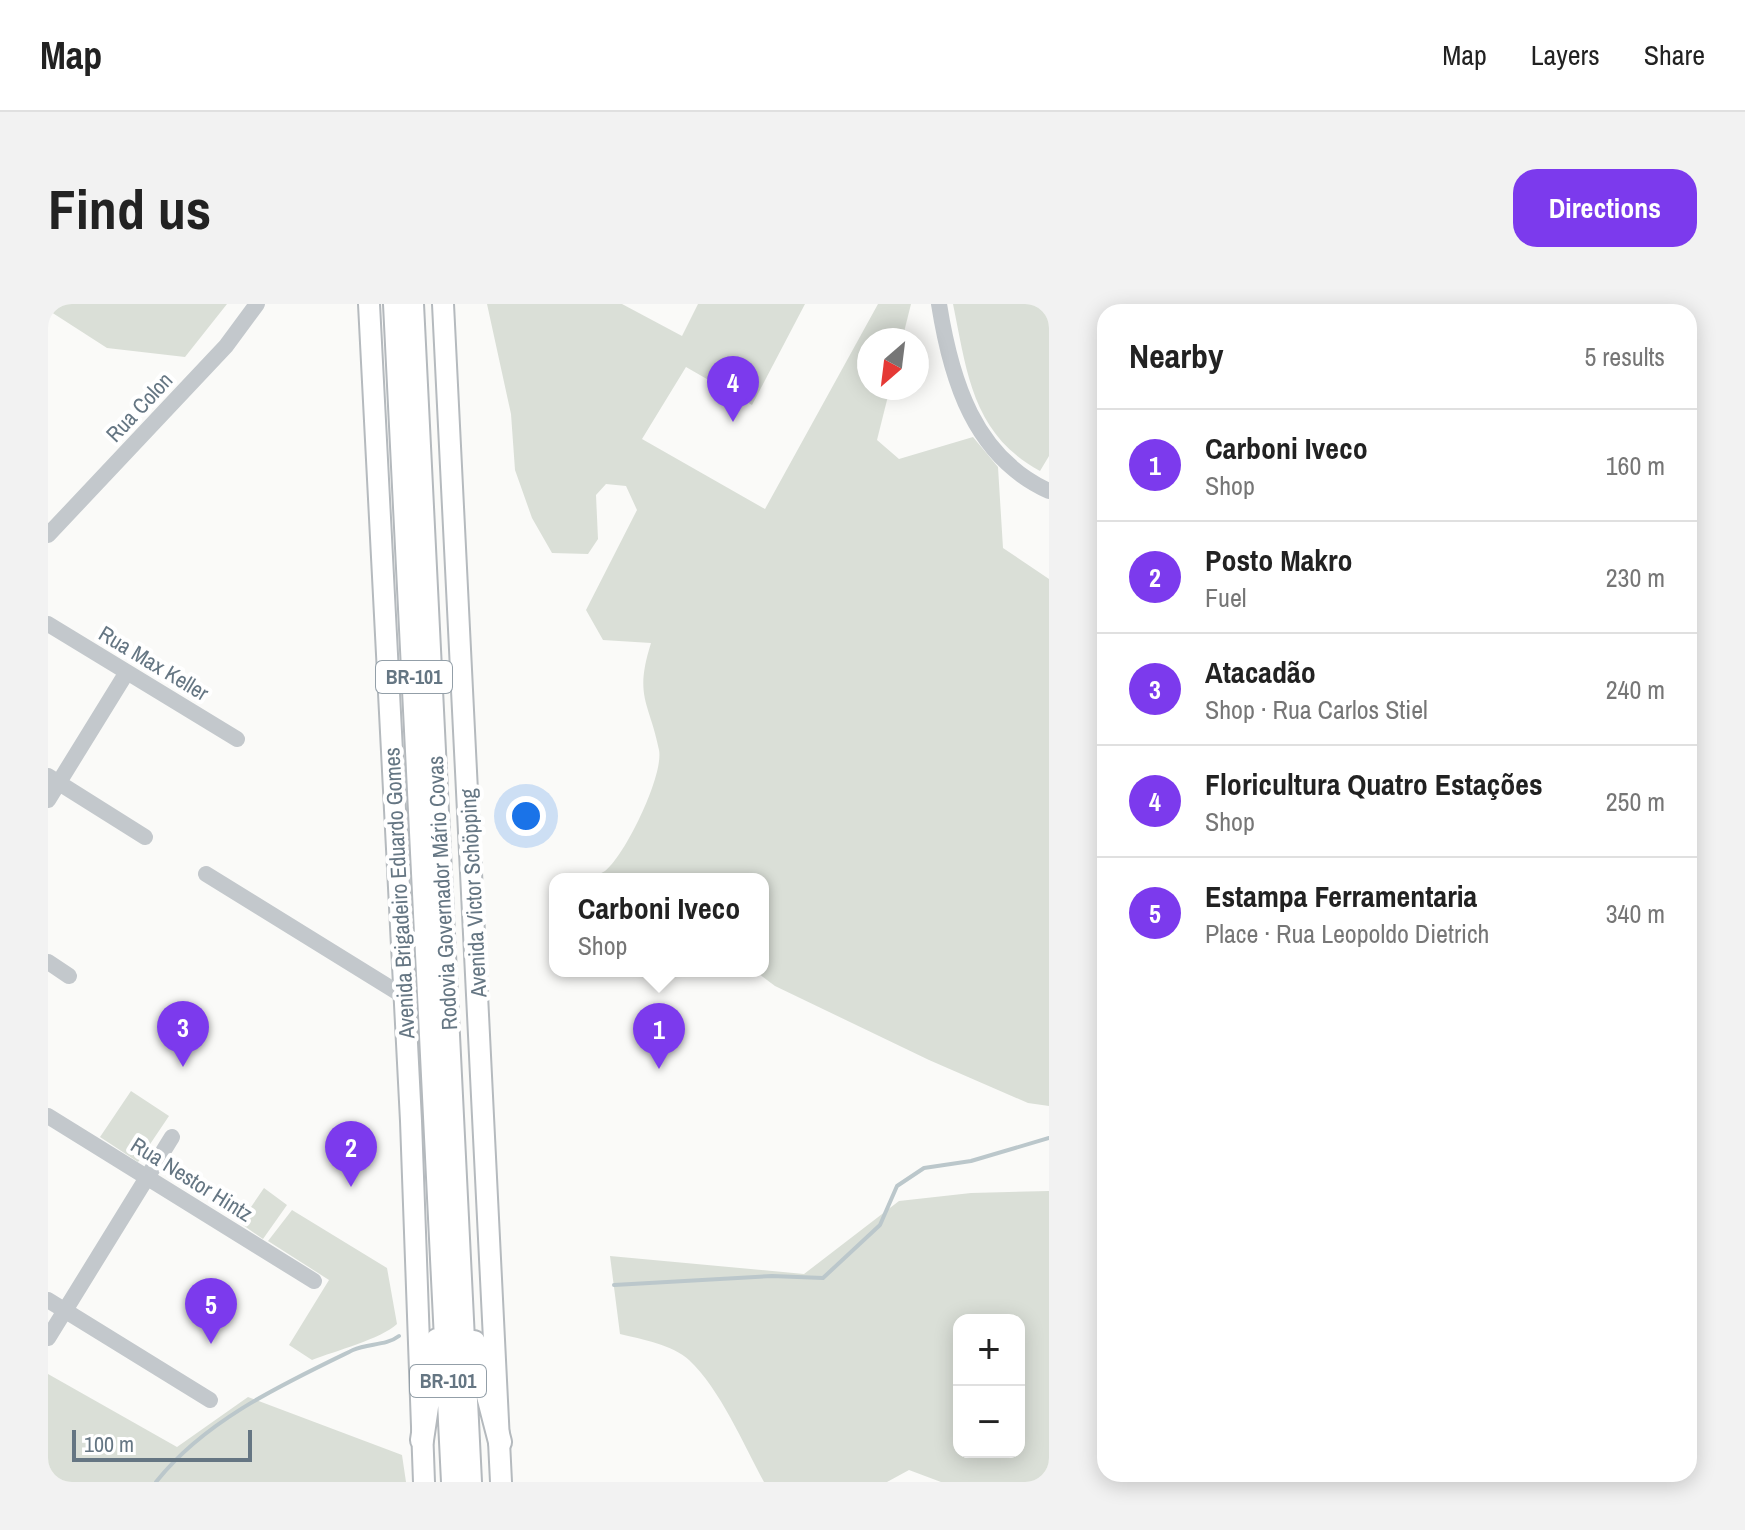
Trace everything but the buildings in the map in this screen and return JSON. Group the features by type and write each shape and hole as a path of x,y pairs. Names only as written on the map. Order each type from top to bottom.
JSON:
{"highway":[{"name":"Rodovia Governador Mário Covas","path":"395,304 453,1292 470,1482"},
{"name":"Rodovia Governador Mário Covas","path":"412,304 453,1292 453,1482"},
{"path":"422,1440 453,1292"},
{"path":"453,1292 500,1442"}],"main road":[{"name":"Avenida Brigadeiro Eduardo Gomes","path":"369,304 405,997 424,1482"},
{"name":"Avenida Victor Schöpping","path":"443,304 501,1482"}],"street":[{"name":"Rua Colon","path":"48,535 226,346 257,304"},
{"path":"939,304 948,351 978,432 1015,471 1049,491"},
{"name":"Rua Max Keller","path":"48,624 237,739"},
{"path":"48,800 53,780 127,672"},
{"path":"53,780 145,837"},
{"path":"206,874 405,997"},
{"path":"48,962 69,976"},
{"name":"Rua Nestor Hintz","path":"48,1116 314,1281"},
{"path":"48,1338 172,1137"},
{"path":"48,1300 210,1400"}],"shaded area":[{"path":"48,304 227,304 185,357 107,348 48,310"},
{"path":"487,304 622,304 682,336 698,304 805,304 752,405 686,367 642,439 765,509 857,342 857,400 887,400 877,440 899,459 973,437 998,467 1003,548 1049,579 1049,1106 1028,1103 929,1060 775,986 763,977 769,977 769,873 601,873 613,863 632,833 659,762 659,750 643,688 651,643 603,640 586,610 637,510 626,486 606,484 596,495 598,539 588,554 552,553 532,518 515,470 511,414"},
{"path":"878,304 911,304 905,328 865,328"},
{"path":"953,304 1049,304 1049,456 1040,471 1017,456 986,420 969,377"},
{"path":"131,1091 169,1116 138,1162 100,1137"},
{"path":"264,1188 287,1205 263,1239 240,1223"},
{"path":"1049,1191 1049,1482 941,1482 909,1470 887,1482 764,1482 721,1402 689,1360 666,1346 620,1334 610,1256 804,1274 899,1201 971,1193"},
{"path":"292,1210 387,1268 397,1324 369,1340 312,1360 289,1345 329,1280 268,1241"},
{"path":"48,1374 177,1447 248,1397 402,1455 406,1482 48,1482"}],"waterway":[{"path":"614,1285 772,1276 823,1278 880,1225 897,1186 924,1168 971,1161 1049,1138"},
{"path":"156,1482 198,1440 247,1406 353,1350 399,1336"}],"place":[{"name":"Floricultura Quatro Estações","path":"733,422"},
{"name":"Atacadão","path":"183,1067"},
{"name":"Carboni Iveco","path":"659,1069"},
{"name":"Posto Makro","path":"351,1187"},
{"name":"Estampa Ferramentaria","path":"211,1344"}]}
